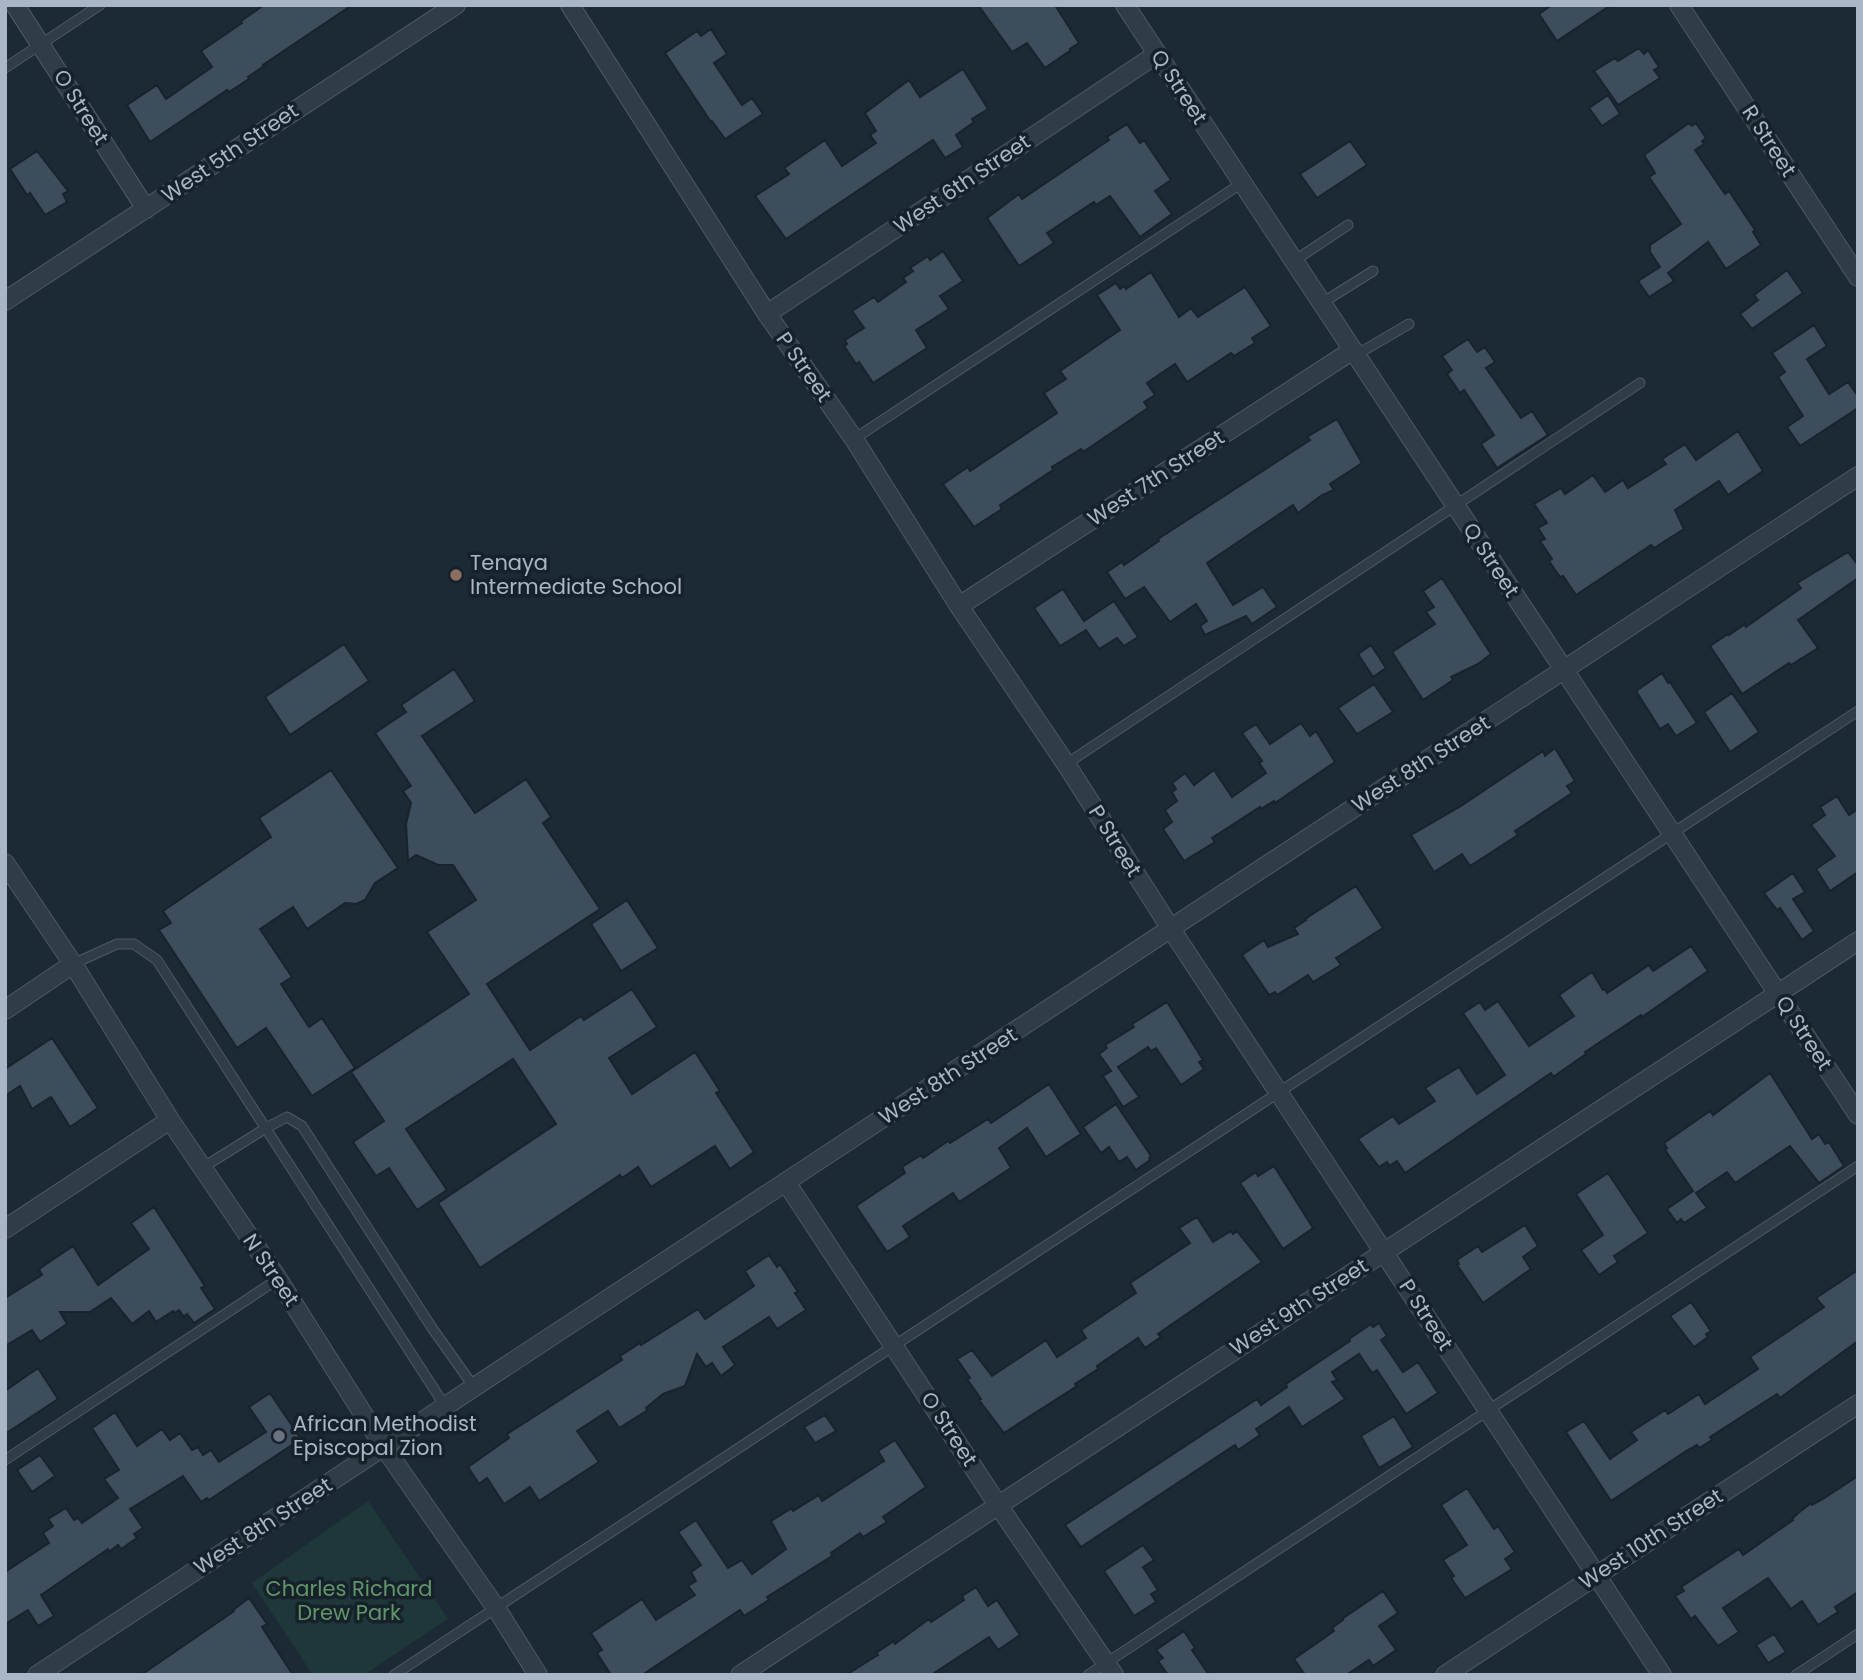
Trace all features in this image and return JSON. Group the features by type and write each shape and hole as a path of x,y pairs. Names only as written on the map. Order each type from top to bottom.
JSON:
{"street":[{"name":"O Street","path":"15,5 146,209"},
{"name":"West 5th Street","path":"5,301 456,5"},
{"name":"P Street","path":"570,5 767,314 854,439 959,606 1066,764 1171,929 1662,1675"},
{"name":"Q Street","path":"1125,5 1858,1115"},
{"name":"R Street","path":"1679,5 1858,277"},
{"name":"West 6th Street","path":"767,314 1157,54"},
{"name":"West 7th Street","path":"959,606 1354,353"},
{"name":"West 8th Street","path":"37,1675 1858,476"},
{"name":"N Street","path":"5,863 73,964 170,1121 278,1279 384,1447 496,1608 538,1675"},
{"name":"West 9th Street","path":"740,1675 1858,941"},
{"path":"5,1010 73,964"},
{"path":"5,1229 170,1121"},
{"name":"O Street","path":"786,1182 998,1505 1110,1669"},
{"name":"West 10th Street","path":"1446,1675 1858,1404"}],"lane":[{"path":"5,68 100,5"},
{"path":"854,439 1242,183"},
{"path":"1294,261 1348,225"},
{"path":"1322,303 1373,271"},
{"path":"1354,353 1409,324"},
{"path":"1066,764 1640,383"},
{"path":"394,1675 1858,711"},
{"path":"73,964 117,944 134,944 157,960 446,1406"},
{"path":"202,1168 287,1117 302,1126 432,1328 474,1387"},
{"path":"1088,1675 1110,1669 1488,1410 1858,1166"},
{"path":"5,1460 278,1279"},
{"path":"1796,1675 1858,1634"}],"green space":[{"name":"Charles Richard Drew Park","path":"368,1501 448,1619 364,1675 313,1675 252,1583"}],"building":[{"path":"264,5 352,5 263,65 248,77 249,79 229,92 227,90 150,142 127,105 157,85 166,99 212,67 201,51"},
{"path":"978,5 1055,5 1079,43 1045,68 1027,43 1012,52"},
{"path":"1552,5 1611,5 1557,41 1539,14"},
{"path":"711,29 727,54 714,63 742,105 752,98 763,114 725,139 665,53 697,31 701,36"},
{"path":"1639,48 1644,54 1648,50 1659,67 1654,70 1660,78 1618,105 1594,71"},
{"path":"963,69 988,109 972,119 974,122 956,135 963,147 945,158 933,140 786,239 755,196 789,174 784,168 825,140 842,166 876,143 870,135 876,131 865,113 909,80 920,97"},
{"path":"1608,95 1620,114 1602,126 1589,108"},
{"path":"1689,123 1692,126 1696,123 1706,138 1702,141 1704,144 1695,150 1725,194 1729,191 1755,230 1753,232 1761,245 1726,269 1708,242 1668,273 1674,281 1649,297 1638,281 1660,267 1650,252 1650,245 1681,224 1649,177 1655,173 1644,155"},
{"path":"1127,124 1140,143 1144,140 1171,180 1155,191 1172,214 1140,237 1110,196 1096,205 1094,202 1047,233 1054,243 1019,266 987,218 1019,194 1022,199 1109,140 1107,137"},
{"path":"1350,141 1367,165 1317,198 1300,174"},
{"path":"37,151 68,191 63,194 67,202 45,215 30,193 27,195 10,169"},
{"path":"943,251 963,281 940,296 949,309 916,330 927,348 873,383 844,346 847,344 845,340 864,328 852,311 874,297 878,302 906,282 903,278 913,271 910,268 928,256 930,260"},
{"path":"1787,270 1803,293 1752,329 1740,314 1758,300 1754,295"},
{"path":"1151,272 1179,317 1191,308 1198,317 1245,287 1271,326 1252,338 1255,343 1234,356 1231,353 1187,382 1175,364 1147,383 1155,395 1144,402 1148,408 1083,452 1081,449 1052,467 1053,470 1000,505 1002,509 974,527 943,484 968,467 970,471 1057,413 1044,393 1066,379 1060,371 1120,330 1097,295 1116,283 1120,289 1125,286 1126,289"},
{"path":"1814,325 1827,346 1807,359 1829,394 1848,382 1858,396 1858,408 1800,446 1787,427 1803,416 1778,377 1785,372 1772,353"},
{"path":"1468,339 1477,352 1485,347 1495,362 1486,368 1521,418 1532,411 1548,435 1497,468 1481,444 1494,435 1464,390 1460,393 1447,374 1452,370 1442,356"},
{"path":"1337,419 1362,463 1330,484 1334,490 1322,495 1298,513 1293,505 1207,563 1233,605 1263,587 1277,607 1252,624 1246,616 1205,635 1200,626 1207,621 1196,604 1170,622 1144,587 1125,599 1107,572 1122,562 1124,565 1159,541 1158,539 1310,440 1307,437"},
{"path":"1738,431 1763,471 1728,495 1719,481 1675,510 1684,529 1654,548 1651,545 1576,595 1549,561 1552,559 1540,541 1545,539 1538,528 1547,523 1534,504 1561,488 1565,494 1593,475 1605,492 1623,480 1628,488 1666,464 1662,459 1685,444 1696,460"},
{"path":"1848,552 1858,565 1858,578 1798,620 1818,648 1791,665 1789,663 1742,694 1710,646 1745,624 1746,627 1801,588 1797,583"},
{"path":"1442,578 1491,654 1478,664 1451,677 1453,680 1423,700 1392,652 1435,624 1426,612 1434,607 1423,591"},
{"path":"1063,589 1084,621 1114,601 1138,637 1124,646 1117,638 1099,649 1086,630 1060,646 1034,608"},
{"path":"344,644 369,681 290,735 265,697"},
{"path":"1371,645 1386,668 1373,677 1358,654"},
{"path":"454,669 475,701 422,736 475,813 526,779 551,817 543,823 600,909 487,984 530,1050 581,1016 584,1020 632,989 657,1027 609,1058 632,1094 695,1052 720,1091 716,1093 754,1152 730,1169 715,1146 651,1187 638,1167 622,1178 620,1175 480,1268 438,1203 556,1124 513,1059 406,1129 447,1190 417,1210 389,1168 376,1176 353,1142 384,1121 351,1072 469,994 427,932 476,900 453,865 438,865 416,855 408,861 406,824 411,803 403,791 411,786 375,733 406,712 401,705"},
{"path":"1662,673 1697,723 1676,736 1668,724 1660,729 1636,691"},
{"path":"1374,684 1393,712 1357,734 1338,708"},
{"path":"1732,693 1759,732 1730,752 1704,712"},
{"path":"1301,723 1310,736 1316,731 1335,762 1275,803 1274,801 1261,809 1260,807 1212,838 1215,842 1184,861 1163,829 1172,822 1165,810 1177,801 1172,792 1176,789 1172,783 1185,773 1194,785 1214,770 1232,797 1266,773 1259,763 1262,761 1242,733 1256,724 1270,744"},
{"path":"1555,748 1575,781 1567,786 1572,793 1515,831 1518,835 1470,866 1462,854 1434,872 1411,835 1461,806 1543,751 1545,756"},
{"path":"331,770 398,868 375,883 365,900 356,904 345,903 307,929 293,907 260,929 292,977 281,984 309,1027 322,1018 355,1068 312,1096 266,1028 237,1048 159,930 171,923 163,911 271,837 259,818"},
{"path":"1837,796 1849,815 1858,809 1858,872 1830,891 1816,869 1835,856 1811,825 1825,815 1820,807"},
{"path":"1793,873 1805,892 1793,899 1814,931 1802,940 1780,908 1777,910 1764,893"},
{"path":"1356,886 1383,928 1336,958 1341,965 1313,982 1308,975 1277,995 1275,992 1269,995 1242,955 1264,940 1268,947 1298,934 1294,928"},
{"path":"627,900 658,948 621,971 591,924"},
{"path":"1691,946 1708,971 1642,1017 1641,1015 1585,1052 1586,1054 1553,1077 1551,1073 1405,1173 1397,1161 1389,1166 1387,1162 1379,1167 1358,1139 1393,1116 1399,1124 1435,1101 1425,1088 1459,1067 1477,1094 1505,1075 1463,1013 1480,1002 1485,1010 1498,1001 1529,1046 1574,1016 1559,995 1592,972 1607,993 1649,965 1653,971"},
{"path":"1167,1002 1203,1060 1199,1062 1204,1069 1181,1085 1156,1048 1151,1051 1148,1047 1118,1067 1139,1097 1123,1107 1103,1076 1111,1071 1099,1054 1107,1048 1105,1045 1134,1027 1132,1024"},
{"path":"52,1038 98,1108 70,1127 51,1097 32,1109 20,1086 5,1096 5,1069"},
{"path":"1770,1073 1812,1139 1819,1134 1825,1144 1829,1142 1844,1166 1819,1183 1790,1146 1735,1183 1727,1172 1696,1193 1707,1208 1684,1223 1681,1219 1677,1223 1667,1209 1693,1191 1665,1150 1667,1148 1664,1143 1710,1111 1713,1115"},
{"path":"1049,1084 1081,1134 1046,1157 1027,1128 999,1148 1011,1168 959,1202 953,1193 903,1226 910,1237 887,1252 856,1206 905,1173 902,1167 921,1155 923,1158 948,1141 950,1143 988,1119 991,1123"},
{"path":"1116,1104 1151,1156 1150,1160 1136,1170 1127,1157 1119,1162 1109,1147 1101,1153 1083,1127"},
{"path":"1274,1166 1313,1228 1283,1249 1240,1183 1256,1172 1258,1176"},
{"path":"1608,1173 1648,1233 1614,1256 1618,1262 1599,1275 1581,1250 1603,1235 1576,1194"},
{"path":"154,1207 205,1286 201,1288 215,1309 194,1323 187,1314 184,1317 179,1310 156,1322 149,1311 132,1324 111,1298 90,1312 60,1312 67,1324 40,1342 32,1330 5,1346 5,1298 42,1275 39,1269 73,1246 98,1285 149,1249 131,1223"},
{"path":"1197,1217 1213,1242 1231,1231 1233,1234 1237,1231 1262,1262 1158,1334 1161,1337 1145,1348 1138,1338 1097,1366 1098,1369 1075,1384 1077,1386 1004,1433 979,1400 981,1399 967,1379 970,1378 957,1359 972,1350 992,1376 1046,1340 1057,1357 1086,1338 1081,1330 1136,1293 1130,1283 1190,1243 1179,1228"},
{"path":"1525,1225 1538,1246 1523,1257 1531,1269 1483,1303 1457,1265 1457,1260 1478,1246 1482,1252"},
{"path":"769,1255 777,1267 780,1264 806,1310 777,1329 769,1317 723,1347 735,1365 721,1376 712,1363 706,1367 697,1354 685,1386 663,1394 646,1408 648,1410 619,1428 608,1411 577,1431 599,1462 539,1501 530,1487 504,1504 487,1478 479,1484 468,1467 509,1438 507,1434 622,1360 620,1356 640,1343 641,1345 698,1309 705,1319 754,1286 745,1271"},
{"path":"1858,1270 1858,1341 1780,1398 1777,1394 1710,1437 1712,1440 1699,1448 1697,1445 1686,1451 1611,1501 1566,1432 1584,1421 1610,1459 1637,1440 1631,1432 1665,1410 1668,1414 1699,1394 1705,1404 1758,1369 1750,1357 1824,1307 1816,1298"},
{"path":"1691,1302 1711,1331 1706,1334 1708,1337 1694,1347 1670,1316"},
{"path":"1379,1323 1387,1336 1381,1340 1403,1372 1418,1362 1438,1393 1406,1414 1377,1370 1372,1373 1359,1354 1332,1372 1337,1380 1332,1382 1345,1399 1302,1427 1289,1407 1256,1429 1260,1435 1238,1450 1235,1445 1081,1547 1065,1525 1257,1399 1261,1405 1287,1387 1286,1384 1350,1341 1349,1339 1371,1324 1373,1327"},
{"path":"38,1368 58,1399 5,1434 5,1391"},
{"path":"270,1393 301,1439 209,1500 207,1498 201,1502 183,1476 130,1509 143,1528 134,1534 137,1538 121,1549 118,1545 109,1552 108,1549 41,1595 54,1616 38,1626 28,1610 5,1624 5,1572 49,1543 43,1533 53,1526 48,1519 66,1508 74,1520 78,1518 82,1523 118,1498 104,1479 119,1470 92,1428 115,1412 137,1446 162,1429 170,1440 180,1433 192,1450 198,1447 203,1455 211,1450 219,1462 266,1432 249,1407"},
{"path":"825,1415 836,1431 815,1443 804,1427"},
{"path":"1394,1416 1413,1447 1379,1468 1361,1436"},
{"path":"895,1440 926,1487 883,1517 887,1522 863,1537 860,1533 831,1553 832,1556 767,1597 769,1600 744,1616 740,1610 642,1675 611,1675 597,1653 602,1650 591,1633 642,1599 656,1620 695,1595 688,1586 696,1581 691,1572 701,1565 678,1532 696,1520 728,1568 742,1560 752,1574 786,1549 771,1521 819,1495 822,1501 884,1461 878,1451"},
{"path":"40,1455 55,1476 32,1492 17,1470"},
{"path":"1858,1476 1858,1592 1835,1607 1838,1612 1818,1625 1802,1601 1791,1609 1768,1578 1723,1608 1739,1632 1718,1646 1695,1616 1691,1619 1675,1596 1684,1591 1681,1587 1739,1549 1743,1555 1793,1520 1811,1503 1812,1505 1823,1499"},
{"path":"1467,1488 1494,1529 1498,1526 1515,1552 1505,1559 1512,1569 1465,1598 1443,1560 1467,1545 1441,1505"},
{"path":"1143,1545 1154,1560 1143,1567 1158,1590 1151,1594 1156,1602 1134,1616 1104,1571"},
{"path":"976,1587 988,1606 997,1600 1020,1635 998,1650 989,1637 931,1675 846,1675 878,1655 876,1653 894,1641 895,1644 929,1619 931,1622 964,1600 962,1596"},
{"path":"1383,1591 1398,1613 1379,1626 1396,1650 1373,1666 1369,1660 1346,1675 1305,1675 1294,1659 1334,1631 1332,1628 1342,1619"},
{"path":"249,1598 267,1624 262,1627 293,1675 141,1675 234,1611"},
{"path":"1184,1631 1195,1648 1192,1650 1209,1675 1168,1675 1158,1661 1163,1658 1156,1650"},
{"path":"1774,1634 1786,1652 1768,1663 1756,1645"}],"place":[{"name":"Tenaya Intermediate School","path":"456,575"},
{"name":"African Methodist Episcopal Zion","path":"279,1436"}]}
